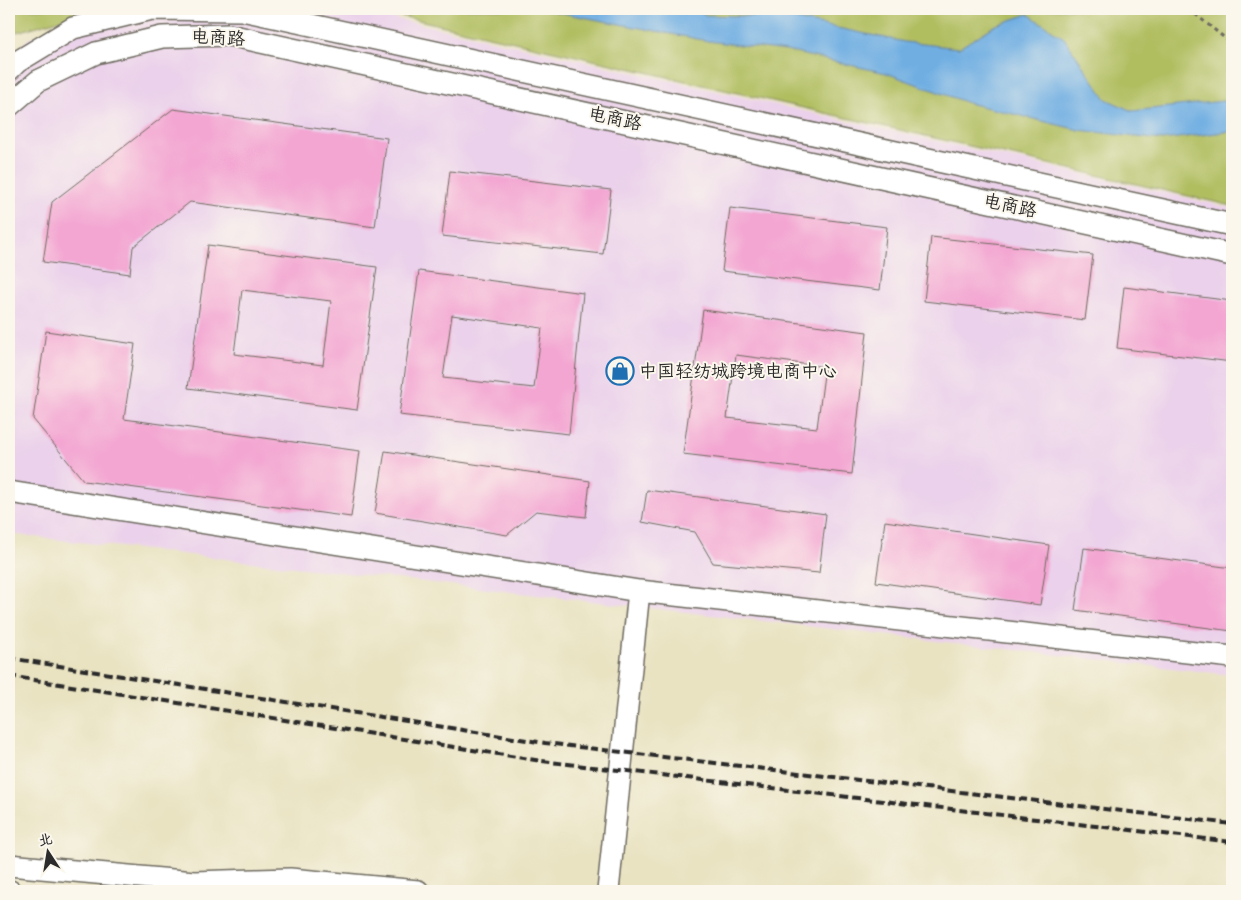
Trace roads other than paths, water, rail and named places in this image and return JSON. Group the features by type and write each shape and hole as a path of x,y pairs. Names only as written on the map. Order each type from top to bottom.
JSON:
{"street":[{"name":"电商路","path":"12,61 73,28 152,9 242,10 1232,225"},
{"name":"电商路","path":"9,106 38,81 96,53 162,37 229,35 1232,255"},
{"path":"12,61 38,81"},
{"path":"9,492 639,591 1232,657"},
{"path":"608,891 639,591"},
{"path":"9,865 194,882 290,878 418,891"}],"water":[{"path":"541,9 694,9 706,15 784,17 905,42 959,48 996,25 1028,14 1064,38 1106,99 1132,111 1232,100 1232,131 1162,140 1079,130 968,103 886,73 786,51 708,41"}],"railway":[{"path":"9,658 545,743 1232,824"},
{"path":"9,676 542,761 1232,842"}],"place":[{"name":"中国轻纺城跨境电商中心","path":"620,371"}]}
